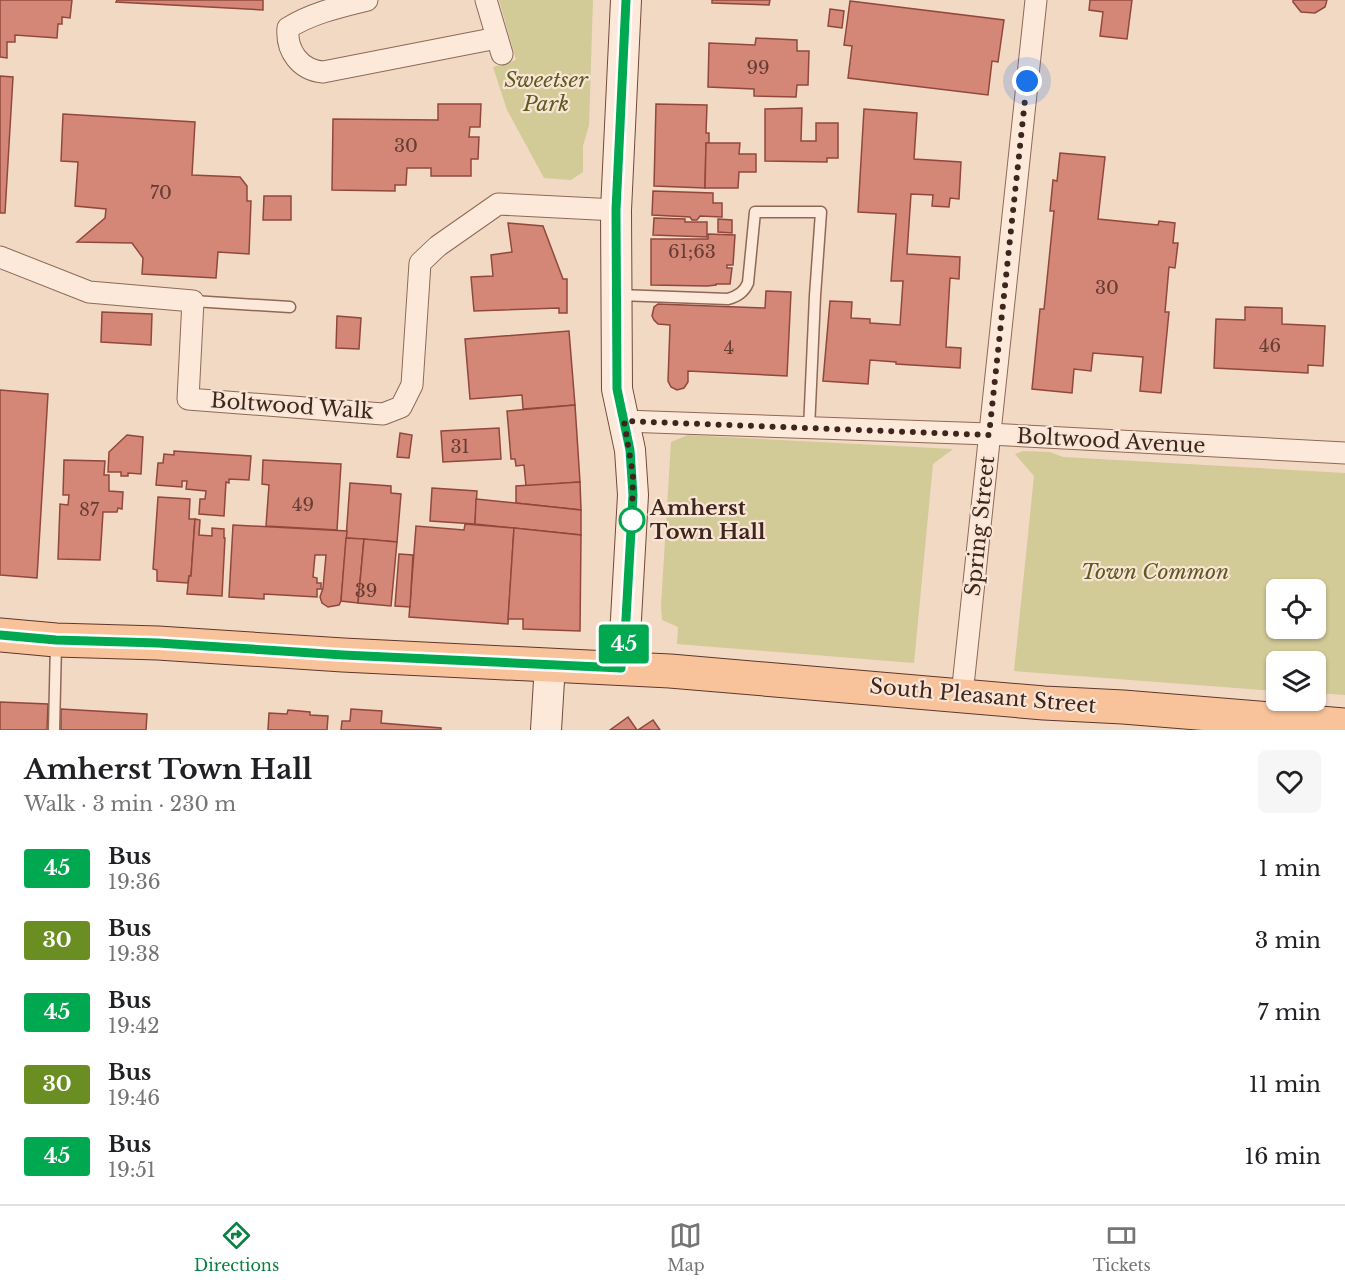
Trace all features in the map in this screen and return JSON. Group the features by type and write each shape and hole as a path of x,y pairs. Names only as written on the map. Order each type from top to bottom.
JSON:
{"main road":[{"path":"621,668 633,495 630,450 617,389 616,210 626,0"},
{"name":"South Pleasant Street","path":"0,635 56,640 158,643 343,655 621,668 962,695 1282,725 1345,725"},
{"path":"546,730 550,664"}],"street":[{"path":"367,0 303,18 288,28 287,40 301,65 312,71 323,72 499,46 486,0"},
{"name":"Spring Street","path":"962,695 1036,0"},
{"name":"Boltwood Walk","path":"193,300 188,399 383,414 401,407 412,386 420,263 434,249 498,204 616,210"},
{"path":"0,257 90,292 193,300"},
{"name":"Boltwood Avenue","path":"624,421 989,435 1345,453"}],"lane":[{"path":"616,295 728,299 735,297 745,289 748,283 755,212 821,212 809,429"},
{"path":"193,300 290,307"},
{"path":"54,730 56,640"}],"green space":[{"name":"Sweetser Park","path":"499,0 593,0 589,125 583,146 583,172 571,180 544,178 507,110 493,67 516,60"},
{"path":"688,435 953,449 933,464 914,663 677,644 678,627 662,620 661,606 671,442"},
{"name":"Town Common","path":"1023,451 1050,452 1063,457 1345,473 1345,695 1326,694 1326,651 1266,651 1266,690 1014,671 1034,476 1015,454"}],"building":[{"path":"0,0 72,0 70,18 62,17 62,24 58,24 57,38 15,35 15,42 7,42 7,58 0,57"},
{"path":"117,0 263,0 263,10 116,2"},
{"path":"712,0 770,0 769,5 712,3"},
{"path":"1090,0 1132,0 1127,39 1100,36 1103,12 1089,10"},
{"path":"1293,0 1327,0 1325,7 1315,13 1301,12"},
{"path":"850,1 1004,20 998,62 992,61 988,95 848,78 852,46 844,45"},
{"path":"830,9 844,11 842,28 828,26"},
{"path":"756,38 797,40 797,51 809,51 808,85 797,85 796,97 754,96 754,89 708,87 709,43 755,45"},
{"path":"0,76 13,77 5,213 0,213"},
{"path":"438,104 481,104 480,127 470,127 469,137 479,137 478,159 471,159 471,176 431,176 431,168 407,168 406,185 395,185 395,191 332,190 333,119 438,120"},
{"path":"656,104 707,105 706,133 709,133 709,143 706,143 705,188 654,186"},
{"path":"802,108 801,141 816,141 816,123 838,123 838,158 827,158 827,162 765,161 765,109"},
{"path":"864,109 917,113 914,159 961,162 959,199 950,198 949,207 932,206 933,195 911,194 907,254 960,257 959,279 950,278 946,347 961,348 960,368 870,360 868,384 823,381 830,301 852,302 851,318 870,319 870,323 900,325 903,281 891,281 896,214 858,212"},
{"path":"63,114 195,122 192,175 240,177 247,186 247,201 251,201 249,254 218,252 216,278 142,274 143,258 132,243 77,242 105,218 106,209 75,206 78,162 61,161"},
{"path":"706,143 740,143 739,154 756,154 756,172 739,172 738,188 705,188"},
{"path":"1060,153 1105,157 1098,219 1158,225 1159,221 1175,223 1173,243 1178,243 1175,268 1169,267 1165,312 1169,312 1161,393 1140,391 1143,357 1093,353 1091,371 1074,369 1072,393 1032,389 1040,309 1044,309 1054,211 1050,211 1053,180 1057,181"},
{"path":"653,191 713,193 713,203 722,203 722,217 700,216 697,220 692,220 690,217 652,215"},
{"path":"264,196 291,196 291,220 263,220"},
{"path":"654,218 707,222 707,237 653,235"},
{"path":"718,219 732,220 732,233 718,232"},
{"path":"508,223 543,226 563,279 567,279 567,313 559,313 559,308 474,311 471,277 493,276 491,255 512,252"},
{"path":"708,234 735,235 733,265 727,265 727,268 732,268 730,284 651,285 651,239 708,239"},
{"path":"766,291 791,292 787,376 688,371 688,382 684,388 677,390 671,387 668,381 670,325 658,324 654,320 652,316 654,307 658,304 765,308"},
{"path":"1245,307 1282,308 1282,324 1325,326 1323,366 1308,365 1308,373 1214,368 1216,319 1245,320"},
{"path":"102,312 152,314 151,345 101,342"},
{"path":"337,316 361,318 359,349 336,348"},
{"path":"569,331 575,405 523,409 522,395 470,399 465,339"},
{"path":"0,390 48,394 37,578 0,575"},
{"path":"575,405 580,482 526,486 524,465 516,466 515,459 511,459 507,411"},
{"path":"499,428 501,459 443,462 441,431"},
{"path":"400,433 412,435 409,458 397,457"},
{"path":"127,435 143,437 141,474 128,473 128,476 121,476 121,472 108,472 109,452"},
{"path":"174,451 251,456 249,480 229,479 229,483 226,482 224,516 199,514 200,499 205,499 206,491 186,489 187,481 182,481 182,487 156,485 158,463 163,463 164,454 174,455"},
{"path":"64,460 105,461 104,475 109,475 109,491 123,492 122,509 118,508 117,512 103,512 100,560 58,559 60,504 68,505 69,495 63,495"},
{"path":"263,460 341,464 337,530 266,526 269,485 262,484"},
{"path":"580,482 581,510 516,503 516,486"},
{"path":"350,483 391,486 391,493 401,494 397,542 346,538"},
{"path":"432,488 477,491 475,524 430,521"},
{"path":"158,497 190,499 189,519 195,519 191,576 189,576 188,583 157,581 157,570 153,569"},
{"path":"476,499 581,510 581,535 475,524"},
{"path":"195,519 200,520 199,535 212,536 212,528 224,529 222,596 187,594 189,576 191,576"},
{"path":"465,524 514,528 508,624 409,617 416,526 464,530"},
{"path":"233,525 347,531 339,605 328,607 322,603 320,597 326,555 315,555 313,577 317,578 317,583 321,583 321,589 317,589 317,597 264,594 264,599 229,597"},
{"path":"514,528 581,535 580,631 523,629 523,619 508,619"},
{"path":"346,538 364,539 358,603 341,601"},
{"path":"364,539 397,542 391,606 358,603"},
{"path":"399,554 413,555 410,607 395,606"},
{"path":"0,702 48,704 47,730 0,730"},
{"path":"61,709 147,714 146,730 61,730"},
{"path":"351,709 382,711 381,723 441,728 441,730 341,730 342,721 350,721"},
{"path":"288,710 328,716 327,730 268,730 269,713 287,714"},
{"path":"628,717 637,730 610,730"},
{"path":"653,720 660,730 638,730"}],"bus line":[{"name":"45","path":"0,635 56,640 158,643 343,655 621,668 633,495 630,450 617,389 616,210 626,0"}],"place":[{"name":"Amherst Town Hall","path":"632,520"}],"route":[{"path":"632,520 633,475 624,421 989,435 1027,81"}]}
